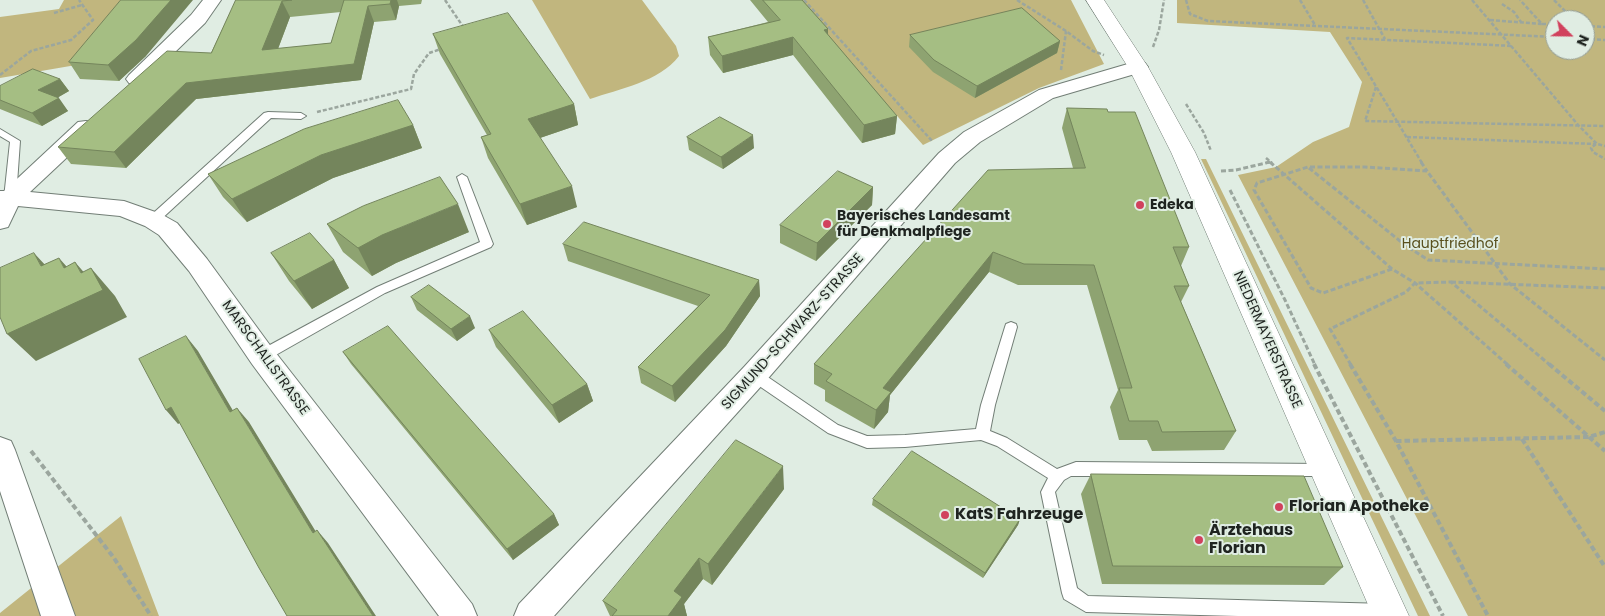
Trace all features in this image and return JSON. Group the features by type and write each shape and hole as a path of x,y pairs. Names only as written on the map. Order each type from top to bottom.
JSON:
{"main road":[{"name":"NIEDERMAYERSTRASSE","path":"1096,0 1146,60 1209,211 1390,614"}],"street":[{"path":"126,89 198,19 212,0"},
{"name":"SIGMUND-SCHWARZ-STRASSE","path":"531,616 754,375 947,158 972,137 1046,94 1146,60"},
{"path":"4,206 97,116"},
{"name":"MARSCHALLSTRASSE","path":"4,206 87,204 124,209 153,220 168,229 198,265 262,356 460,616"},
{"path":"13,446 12,480 58,616"}],"lane":[{"path":"153,220 268,114 301,116"},
{"path":"0,132 15,141 4,206"},
{"path":"262,356 381,290 487,244 462,177"},
{"path":"982,434 988,404 1011,327"},
{"path":"754,375 833,429 867,442 905,441 982,434 1002,442 1057,476"},
{"path":"1326,470 1076,468 1066,470 1057,476 1048,492 1048,499 1070,593 1086,604 1155,611 1390,614"}],"path":[{"path":"0,75 31,51 71,40 93,20 80,0"},
{"path":"445,0 467,32"},
{"path":"804,0 947,158"},
{"path":"1017,0 1066,30 1092,51"},
{"path":"1146,60 1159,30 1164,0"},
{"path":"1186,0 1190,14 1208,21 1545,36"},
{"path":"1300,0 1314,25"},
{"path":"1363,0 1385,39"},
{"path":"1472,0 1597,144"},
{"path":"1520,0 1542,24"},
{"path":"1554,0 1564,10"},
{"path":"1502,4 1514,12 1521,22"},
{"path":"54,13 82,5"},
{"path":"1490,20 1542,24"},
{"path":"1046,94 1060,75 1066,30"},
{"path":"1513,46 1347,38 1427,171 1498,264 1510,284 1605,360"},
{"path":"1595,39 1605,40"},
{"path":"301,116 411,89 414,74 429,53 446,48"},
{"path":"1376,87 1364,121 1605,126"},
{"path":"1182,101 1188,105 1204,133 1213,156"},
{"path":"1407,137 1605,145"},
{"path":"1597,144 1591,148 1593,152 1605,159"},
{"path":"1266,158 1392,269 1415,283 1605,451"},
{"path":"1221,171 1271,162"},
{"path":"1218,166 1225,180"},
{"path":"1392,269 1323,293 1311,288 1254,190 1257,183 1308,167 1365,167 1427,171"},
{"path":"1308,167 1405,245 1428,260 1605,269"},
{"path":"1229,188 1286,300 1322,381 1443,616"},
{"path":"1451,282 1605,411"},
{"path":"1488,616 1396,441 1330,329 1406,292 1415,283 1451,282 1605,288"},
{"path":"1396,441 1589,437 1605,432"},
{"path":"1522,438 1605,567"},
{"path":"13,446 114,558 151,616"}],"green space":[{"path":"64,0 127,0 82,64 0,78 0,17 59,9"},
{"path":"532,0 642,0 676,46 679,56 661,72 638,84 590,99"},
{"path":"794,0 1071,0 1104,64 1039,88 923,145"},
{"name":"Hauptfriedhof","path":"1177,0 1605,0 1605,616 1468,616 1238,175 1276,167 1313,142 1349,127 1362,82 1330,32 1177,23"},
{"path":"1201,159 1206,159 1430,616 1418,616"},
{"path":"121,516 159,616 0,616 0,613"}],"building":[{"path":"121,0 171,0 136,40 108,65 69,62"},
{"path":"236,0 292,0 282,1 262,50 331,43 344,0 391,0 390,4 368,6 354,64 186,83 114,152 58,147 167,51 211,53"},
{"path":"763,0 802,0 828,29 824,30 897,116 864,125 793,37 722,56 708,37 780,20"},
{"path":"1022,8 1060,41 977,86 934,60 910,35"},
{"path":"508,13 574,104 528,119 572,186 520,204 481,137 491,134 433,34"},
{"path":"33,69 60,79 38,90 59,98 32,113 0,100 0,86"},
{"path":"398,100 413,125 321,155 232,199 208,174 304,129"},
{"path":"1067,108 1107,109 1108,112 1135,112 1189,247 1173,247 1189,286 1174,286 1236,431 1162,432 1158,421 1129,421 1119,388 1132,388 1094,265 1024,264 993,252 883,388 891,392 876,410 826,381 832,374 814,364 988,170 1085,168"},
{"path":"720,117 753,135 721,157 687,137"},
{"path":"838,171 873,187 817,243 780,225"},
{"path":"440,177 458,204 382,235 358,248 327,224 363,206"},
{"path":"584,222 759,280 725,330 672,386 638,367 710,295 563,244"},
{"path":"310,233 334,260 294,281 271,253"},
{"path":"34,253 41,266 59,258 64,268 75,262 81,273 91,268 103,290 7,334 0,317 0,268"},
{"path":"429,285 470,316 451,329 411,297"},
{"path":"523,311 587,384 552,405 489,330"},
{"path":"388,326 554,514 507,549 343,352"},
{"path":"186,336 230,412 237,408 313,533 317,530 373,616 287,616 171,407 166,410 139,359"},
{"path":"736,440 783,466 708,564 699,558 674,591 682,597 668,616 612,616 617,610 603,601"},
{"name":"KatS Fahrzeuge","path":"912,451 1020,519 985,573 873,499"},
{"name":"Ärztehaus Florian","path":"1091,474 1304,476 1343,567 1113,566"}],"place":[{"name":"Edeka","path":"1140,205"},
{"name":"Bayerisches Landesamt für Denkmalpflege","path":"827,224"},
{"name":"Florian Apotheke","path":"1279,507"},
{"name":"KatS Fahrzeuge","path":"945,515"},
{"name":"Ärztehaus Florian","path":"1199,540"}]}
